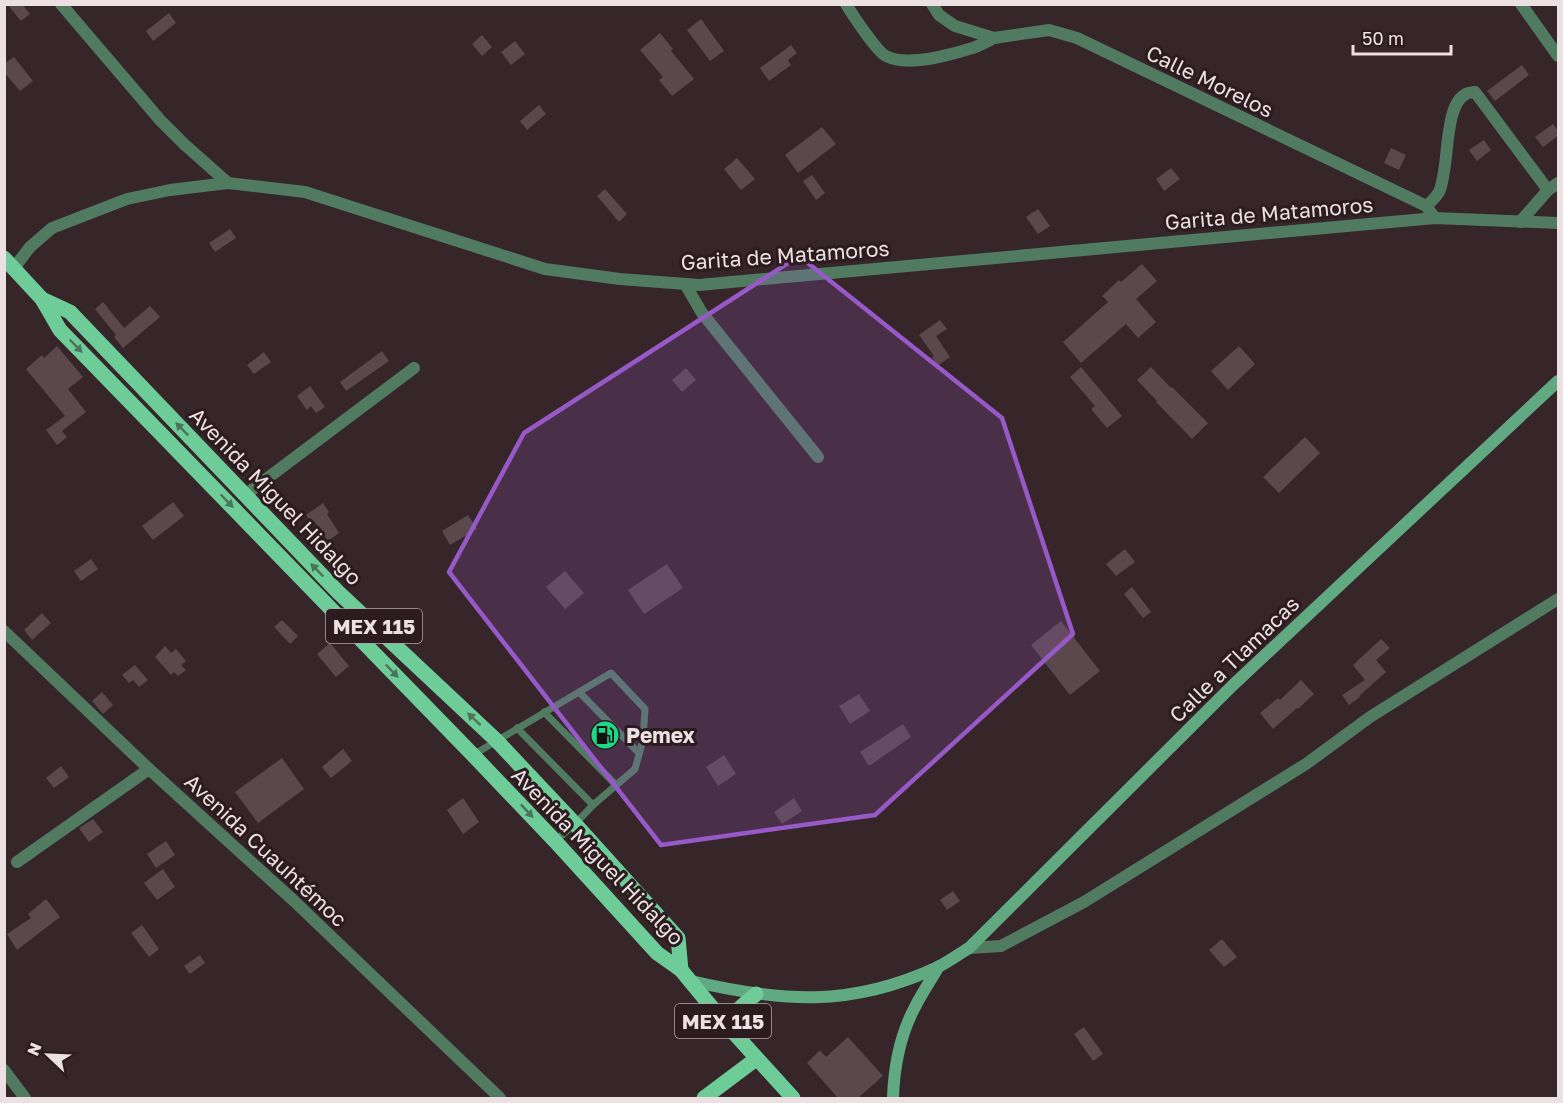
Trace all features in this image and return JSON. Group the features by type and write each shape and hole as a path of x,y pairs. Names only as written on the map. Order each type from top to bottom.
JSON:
{"main road":[{"name":"Avenida Miguel Hidalgo","path":"9,263 42,299 60,330 473,755 657,953 686,976 756,1059"},
{"name":"Avenida Miguel Hidalgo","path":"42,299 70,312 338,592 497,741 678,938 686,976"},
{"name":"Calle a Tlamacas","path":"939,966 969,948 1232,686 1558,381"},
{"path":"206,480 219,467"},
{"path":"327,604 338,592"},
{"name":"MEX 115","path":"686,976 725,989 788,998 809,998 853,995 879,990 939,966"},
{"name":"MEX 115","path":"893,1098 903,1033 914,1008 939,966"},
{"path":"724,1022 756,994"},
{"name":"MEX 115","path":"704,1098 756,1059 793,1098"}],"street":[{"path":"61,4 160,120 228,183"},
{"path":"846,4 884,55 901,61 970,49 994,38"},
{"name":"Calle Morelos","path":"932,4 939,15 956,26 994,38 1049,30 1077,38 1426,206 1435,218"},
{"path":"1521,4 1558,56"},
{"path":"1426,206 1438,194 1443,178 1451,115 1457,102 1466,93 1475,92 1553,186 1520,222"},
{"name":"Garita de Matamoros","path":"9,263 52,228 127,199 170,190 228,183 305,192 544,269 620,279 699,285 1435,218 1558,223"},
{"path":"685,284 702,313 818,457"},
{"path":"246,495 414,368"},
{"path":"969,948 1001,946 1084,902 1306,764 1370,717 1558,599"},
{"name":"Avenida Cuauhtémoc","path":"4,631 149,769 293,900 500,1098"},
{"path":"17,862 149,769"},
{"path":"4,1071 25,1098"}],"lane":[{"path":"473,755 611,674 645,710 642,740 635,769 555,841"},
{"path":"579,692 639,753"},
{"path":"544,712 616,785"},
{"path":"517,728 593,805"}],"highlighted area":[{"path":"799,256 1002,418 1073,634 875,815 661,845 449,572 524,433"}],"building":[{"path":"7,4 22,4 30,14 21,21"},
{"path":"169,13 176,23 153,41 146,31"},
{"path":"701,19 724,51 710,61 687,30"},
{"path":"660,33 673,49 671,51 694,79 672,96 659,80 663,77 640,50"},
{"path":"482,35 492,47 482,56 472,44"},
{"path":"515,41 525,54 511,65 501,52"},
{"path":"791,45 797,53 788,60 791,65 769,81 760,68"},
{"path":"14,57 33,81 20,91 4,72 4,64"},
{"path":"1522,65 1529,75 1495,101 1487,91"},
{"path":"539,105 546,114 527,130 520,121"},
{"path":"1553,124 1558,131 1558,136 1543,147 1535,137"},
{"path":"822,127 836,144 798,173 785,155"},
{"path":"1484,140 1491,150 1477,161 1469,150"},
{"path":"1391,148 1406,155 1399,170 1384,163"},
{"path":"737,158 755,179 741,190 724,169"},
{"path":"1171,168 1180,179 1164,191 1156,179"},
{"path":"812,175 825,193 816,200 803,181"},
{"path":"605,189 627,214 619,222 597,196"},
{"path":"1038,209 1050,226 1038,234 1026,217"},
{"path":"230,229 236,238 215,252 209,243"},
{"path":"1142,264 1157,281 1136,299 1156,322 1138,338 1126,324 1081,363 1063,342 1108,302 1102,296 1119,280 1121,282"},
{"path":"103,302 124,328 150,306 160,317 123,348 114,337 116,335 95,309"},
{"path":"940,320 947,329 936,336 950,357 937,366 932,357 934,356 919,335"},
{"path":"57,346 83,377 68,389 86,412 62,431 67,437 57,445 46,430 65,416 26,369 42,355 44,358"},
{"path":"1239,346 1255,364 1228,390 1211,371"},
{"path":"382,351 389,361 346,391 340,382"},
{"path":"264,352 271,362 254,374 247,365"},
{"path":"1081,367 1122,416 1107,428 1091,409 1095,406 1070,377"},
{"path":"1151,367 1208,423 1192,439 1137,380"},
{"path":"686,368 696,380 682,392 672,380"},
{"path":"310,386 325,407 316,413 311,406 307,410 297,396"},
{"path":"1305,437 1320,453 1279,493 1263,477"},
{"path":"173,502 184,516 153,540 142,526"},
{"path":"323,503 339,533 328,541 315,522 313,524 306,515"},
{"path":"468,515 477,529 450,545 442,531"},
{"path":"1125,549 1135,562 1116,576 1106,564"},
{"path":"91,559 98,569 81,581 74,571"},
{"path":"667,564 683,588 644,614 628,590"},
{"path":"565,571 584,593 565,609 546,587"},
{"path":"1132,587 1151,612 1143,618 1124,594"},
{"path":"42,613 51,623 32,640 24,630"},
{"path":"282,620 298,636 290,644 274,627"},
{"path":"1061,621 1100,671 1070,695 1031,645"},
{"path":"1381,639 1390,648 1376,660 1386,672 1349,705 1342,695 1365,680 1353,665"},
{"path":"330,643 349,666 336,677 317,654"},
{"path":"165,646 171,653 176,649 186,661 181,665 186,670 178,676 174,672 171,675 155,657"},
{"path":"135,665 148,680 139,687 133,680 129,683 122,675"},
{"path":"1301,680 1314,694 1273,729 1260,713 1278,698 1280,700"},
{"path":"102,692 113,705 103,714 92,701"},
{"path":"859,694 870,711 850,724 839,706"},
{"path":"903,724 911,737 869,766 860,752"},
{"path":"343,749 352,761 331,778 322,767"},
{"path":"724,755 736,774 718,786 706,767"},
{"path":"282,758 304,789 258,823 235,792"},
{"path":"61,766 69,777 54,788 46,778"},
{"path":"463,798 479,822 463,834 447,810"},
{"path":"794,798 802,811 782,824 774,812"},
{"path":"93,819 103,832 89,842 79,828"},
{"path":"166,841 175,855 156,868 147,854"},
{"path":"163,869 175,887 157,900 144,883"},
{"path":"953,891 960,901 947,910 940,900"},
{"path":"46,899 60,917 17,950 7,934 31,918 28,914"},
{"path":"142,925 159,949 149,957 131,933"},
{"path":"1222,939 1237,957 1224,967 1209,950"},
{"path":"200,955 205,963 190,974 184,966"},
{"path":"1084,1027 1103,1054 1093,1061 1074,1034"},
{"path":"848,1037 883,1076 858,1098 838,1098 807,1063 820,1050 826,1057"}],"place":[{"name":"Pemex","path":"605,735"}]}
